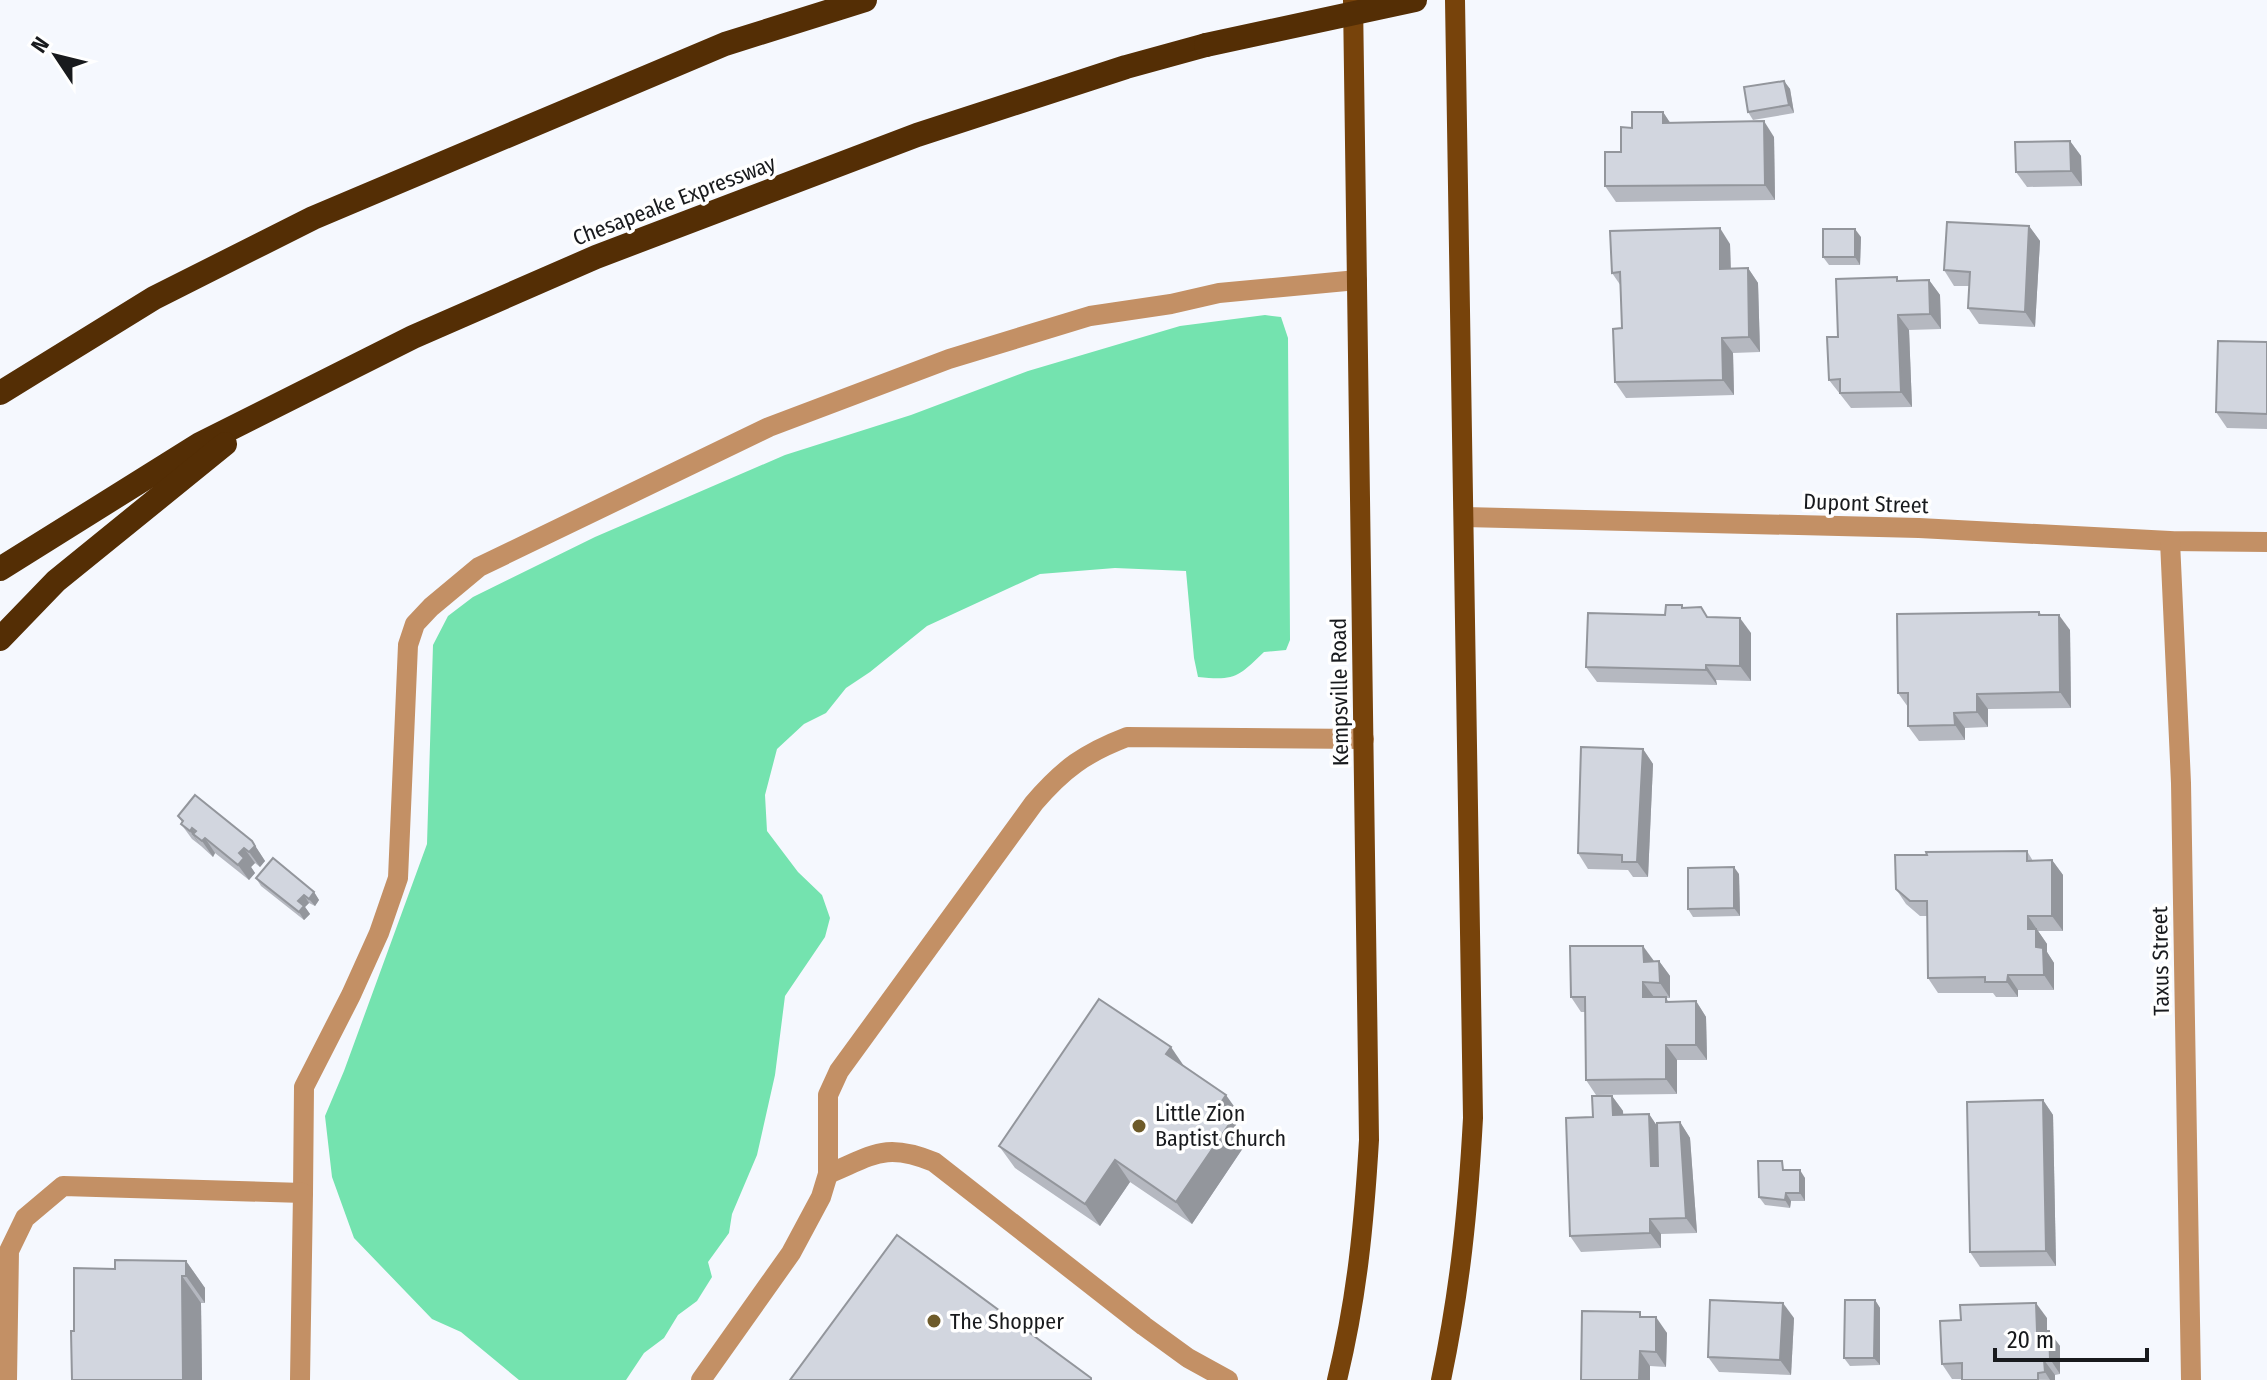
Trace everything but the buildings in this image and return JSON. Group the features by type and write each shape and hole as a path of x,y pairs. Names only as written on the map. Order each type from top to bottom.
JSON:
{"highway":[{"path":"0,393 154,298 313,218 725,44 865,0"},
{"name":"Chesapeake Expressway","path":"0,569 200,444 413,337 596,257 917,135 1126,67 1206,45 1415,0"},
{"path":"0,639 56,581 265,411"}],"main road":[{"name":"Kempsville Road","path":"1337,1380 1352,1319 1364,1235 1369,1140 1353,0"},
{"path":"1441,1380 1461,1273 1473,1118 1455,0"}],"street":[{"path":"300,1380 304,1087 379,933 398,878 408,645 415,624 431,607 479,567 755,434 949,359 1090,316 1171,304 1219,293 1357,280"},
{"name":"Dupont Street","path":"1464,517 1919,528 2170,541 2267,542"},
{"name":"Taxus Street","path":"2170,541 2181,783 2191,1380"},
{"path":"701,1380 791,1253 821,1197 828,1174 828,1095 839,1071 1034,803 1056,778 1096,749 1127,737 1364,739"},
{"path":"828,1174 888,1150 910,1152 934,1162 1166,1342 1228,1380"},
{"path":"7,1380 9,1251 25,1218 63,1186 303,1193"}],"green space":[{"path":"1265,315 1281,317 1288,338 1290,640 1286,650 1264,652 1235,675 1198,677 1186,571 1115,568 1040,574 927,626 846,688 826,713 804,724 777,749 765,795 767,831 798,872 822,895 830,918 825,937 785,996 775,1075 757,1155 732,1214 729,1233 708,1262 712,1277 697,1301 678,1315 664,1338 644,1353 626,1380 519,1380 461,1332 432,1319 354,1238 332,1177 325,1116 427,844 433,645 448,616 473,597 595,537 785,455 911,415 1028,371 1180,326"}],"place":[{"name":"Little Zion Baptist Church","path":"1139,1126"},
{"name":"The Shopper","path":"934,1321"}]}
